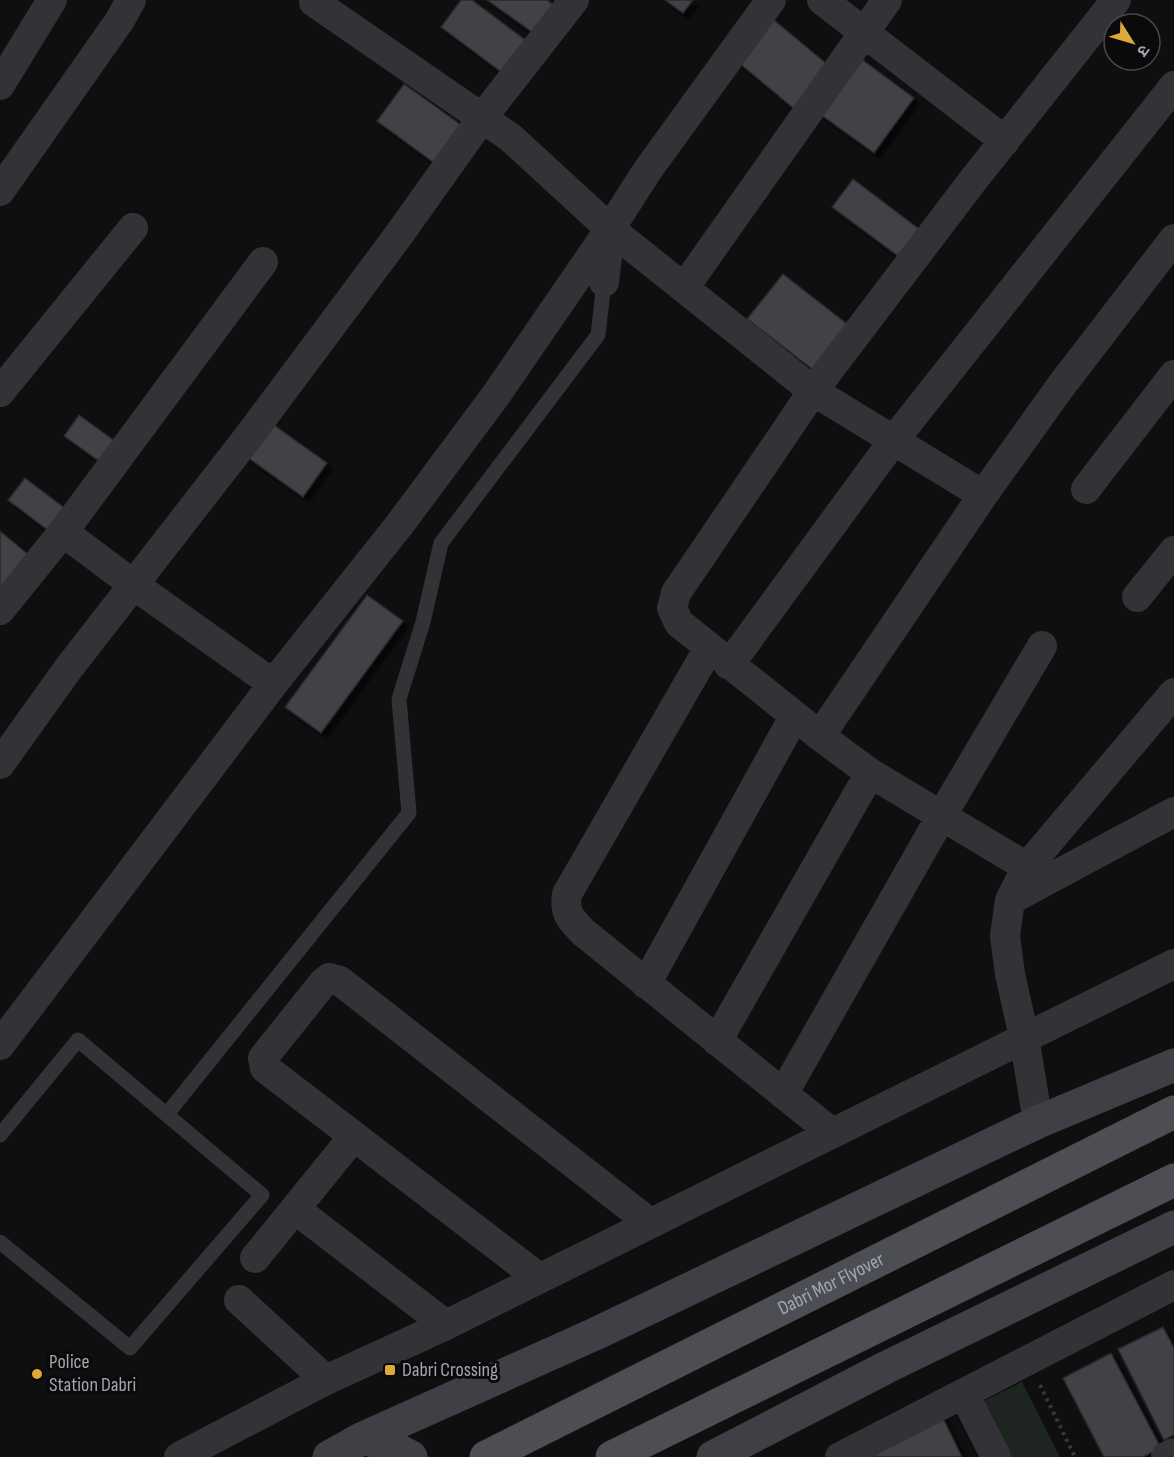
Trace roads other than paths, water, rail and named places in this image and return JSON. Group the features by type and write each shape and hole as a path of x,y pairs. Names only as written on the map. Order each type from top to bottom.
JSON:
{"main road":[{"path":"329,1457 363,1438 595,1334 1038,1122 1174,1065"},
{"name":"Dabri Mor Flyover","path":"486,1457 1174,1112"},
{"path":"612,1457 1174,1180"},
{"path":"712,1457 887,1367 1174,1227"},
{"path":"363,1438 388,1445 411,1457"}],"street":[{"path":"0,86 52,0"},
{"path":"0,191 107,40 131,0"},
{"path":"0,764 68,669 269,410 482,118 574,0"},
{"path":"0,1046 273,684 413,506 496,394 610,229 647,171 771,0"},
{"path":"822,0 1005,141"},
{"path":"684,288 887,0"},
{"path":"1027,867 870,773 794,717 679,623 672,608 676,593 813,391 1116,0"},
{"path":"314,1 511,138 610,229 813,391 983,495"},
{"path":"832,1133 582,932 570,918 565,906 567,894 719,656 894,440 1174,86"},
{"path":"0,392 133,228"},
{"path":"604,282 610,229"},
{"path":"820,736 983,495 1061,386 1174,239"},
{"path":"0,610 63,532 262,262"},
{"path":"1086,489 1174,375"},
{"path":"63,532 273,684"},
{"path":"1137,597 1174,551"},
{"path":"783,1094 942,815 1042,646"},
{"path":"1038,1122 1005,936 1010,900 1027,867 1174,693"},
{"path":"646,984 794,717"},
{"path":"717,1041 870,773"},
{"path":"1010,900 1174,812"},
{"path":"179,1457 326,1380 446,1325 1174,964"},
{"path":"539,1278 265,1068 263,1058 323,983 330,978 340,981 650,1223"},
{"path":"255,1258 354,1136"},
{"path":"295,1209 446,1325"},
{"path":"846,1456 1174,1285"},
{"path":"239,1300 326,1380"},
{"path":"964,1394 996,1457"},
{"path":"1166,1457 1174,1453"}],"lane":[{"path":"167,1114 409,813 399,699 423,622 441,543 598,335 604,282"},
{"path":"0,1135 78,1040 262,1195 130,1348 0,1242"}],"place":[{"name":"Dabri Crossing","path":"390,1370"},
{"name":"Police Station Dabri","path":"37,1374"}]}
